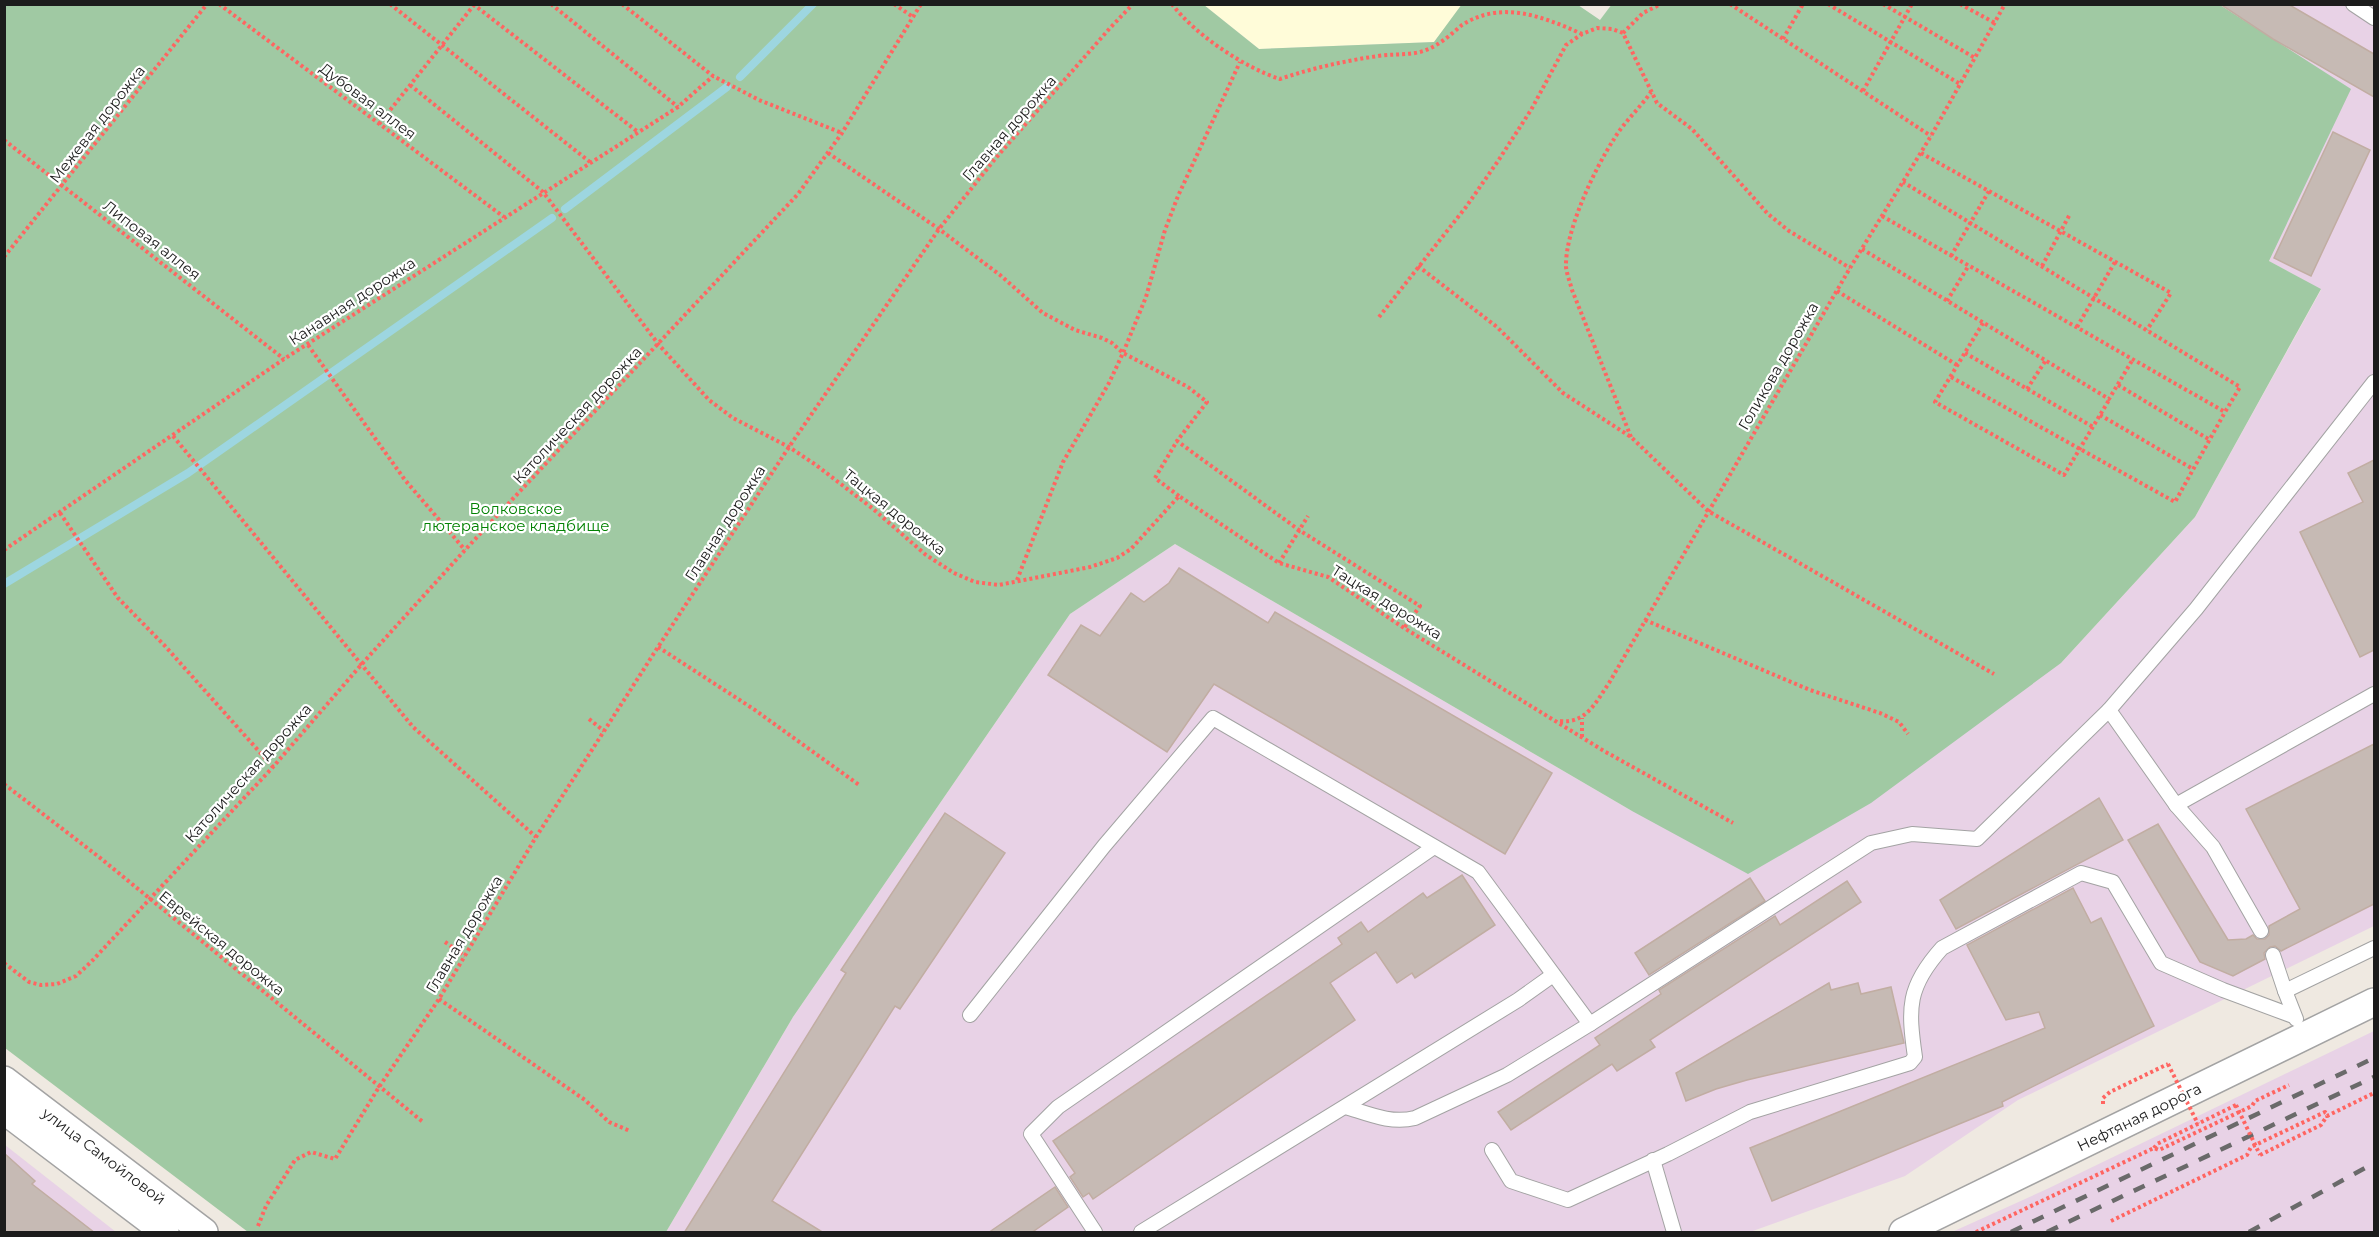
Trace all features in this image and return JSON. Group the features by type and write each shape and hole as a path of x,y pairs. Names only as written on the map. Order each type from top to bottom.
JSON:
{"street":[{"name":"Нефтяная дорога","path":"1903,1233 2300,1026 2374,1002"},
{"name":"улица Самойловой","path":"4,1080 204,1233"},
{"name":"улица Самойловой","path":"4,1110 165,1233"}],"lane":[{"path":"2353,4 2374,18"},
{"path":"1346,1107 1389,1120 1403,1121 1415,1118 1507,1075 1871,843 1912,834 1977,839 2109,710 2196,609 2374,382"},
{"path":"2176,804 2374,694"},
{"path":"2109,710 2176,804 2214,847 2261,931"},
{"path":"970,1015 1104,846 1213,718 1478,872 1590,1024"},
{"path":"1095,1233 1031,1134 1058,1107 1434,847"},
{"path":"1492,1150 1511,1181 1568,1200 1750,1112 1910,1063 1916,1057 1910,1017 1916,986 1926,966 1942,948 2081,873 2113,882 2161,963 2300,1026"},
{"path":"2285,992 2374,948"},
{"path":"2273,956 2300,1026"},
{"path":"1141,1233 1518,1000 1553,975"},
{"path":"1653,1160 1674,1233"}],"path":[{"name":"Межевая дорожка","path":"4,257 64,186 207,4"},
{"name":"Дубовая аллея","path":"219,4 504,217"},
{"path":"390,4 590,162"},
{"path":"551,4 678,107"},
{"path":"622,4 713,76 759,99 842,133"},
{"path":"894,4 913,17"},
{"name":"Католическая дорожка","path":"4,963 29,982 41,985 57,984 76,976 126,927 149,899 273,767 465,550 798,194 842,133 921,4"},
{"name":"Главная дорожка","path":"258,1227 266,1206 295,1160 310,1152 335,1159 379,1087 439,999 536,837 658,646 789,447 939,229 995,159 1133,4"},
{"path":"1172,4 1183,19 1240,62 1280,79 1321,65 1417,53 1439,44 1467,21 1490,9 1512,8 1531,12 1582,34"},
{"path":"1623,33 1643,14 1661,4"},
{"path":"1730,4 1931,136"},
{"path":"1783,39 1803,4"},
{"path":"1828,4 1960,84"},
{"path":"1883,4 1975,58"},
{"path":"1863,91 1912,4"},
{"path":"1960,4 1995,23"},
{"name":"Голикова дорожка","path":"1582,718 1609,683 1850,268 1931,136 2005,4"},
{"path":"379,124 474,5 638,132"},
{"path":"1379,317 1466,207 1531,110 1566,45 1582,34 1597,28 1612,29 1623,33 1657,103 1692,129 1768,214 1789,231 1850,268"},
{"path":"1017,580 1063,462 1109,383 1123,353 1146,297 1165,230 1178,196 1240,62"},
{"name":"Канавная дорожка","path":"4,550 284,359 678,107 713,76"},
{"name":"Тацкая дорожка","path":"410,85 543,192 659,345 709,400 733,418 789,447 816,465 872,508 926,555 954,573 988,585 999,585 1090,567 1117,558 1131,549 1179,496 1279,563 1328,577 1404,628 1582,737 1733,823"},
{"path":"1631,437 1572,290 1566,269 1572,230 1601,163 1615,138 1651,92"},
{"name":"Липовая аллея","path":"4,140 284,359"},
{"path":"828,153 939,229 1000,275 1043,313 1075,330 1102,338 1123,353 1188,387 1207,402 1177,441 1155,478 1179,496"},
{"path":"1921,153 2170,292 2147,330"},
{"path":"1903,182 2240,387 2175,502 1951,377"},
{"path":"1951,256 1989,191"},
{"path":"2042,266 2070,214"},
{"path":"1882,216 2225,412"},
{"path":"1862,249 2109,399"},
{"path":"2077,327 2115,262"},
{"path":"1947,301 1969,265"},
{"path":"1418,266 1497,327 1563,393 1631,437 1708,511 1994,674"},
{"path":"1837,291 1958,365"},
{"path":"1983,323 1935,402 2064,476 2133,359"},
{"path":"308,345 405,480 465,550"},
{"path":"1965,354 2093,427"},
{"path":"2027,389 2046,360"},
{"path":"2118,385 2210,440"},
{"path":"2100,415 2193,469"},
{"path":"174,436 413,728 536,837"},
{"path":"1177,441 1299,530 1420,606 1404,628"},
{"path":"60,513 118,598 165,646 273,767"},
{"path":"1279,563 1308,516"},
{"path":"1645,620 1810,690 1880,712 1899,722 1908,734"},
{"path":"658,646 756,710 859,785"},
{"path":"1559,721 1571,722 1582,718 1582,737"},
{"path":"589,719 604,731"},
{"name":"Еврейская дорожка","path":"4,784 99,857 423,1122"},
{"path":"445,942 465,956"},
{"path":"439,999 585,1100 609,1122 630,1131"},
{"path":"2104,1110 2103,1098 2110,1092 2168,1064 2198,1124"},
{"path":"2156,1146 2159,1150 2252,1106 2255,1101 2289,1085"},
{"path":"1976,1233 2236,1105 2260,1155 2320,1125 2327,1116 2374,1093"},
{"path":"2111,1221 2247,1155 2251,1147 2325,1112 2327,1116"}],"shaded area":[{"path":"1204,5 1462,5 1434,42 1259,49"},
{"path":"2220,5 2374,5 2374,926 2018,1100 1905,1176 1750,1232 666,1232 793,1017 1070,614 1175,544 1632,811 2061,663 2195,517 2321,290 2269,261 2350,89"},
{"path":"2374,1031 2374,1232 1952,1232 2047,1189"},
{"path":"5,1145 116,1232 5,1232"}],"green space":[{"name":"Волковское лютеранское кладбище","path":"1462,4 1578,5 1600,20 1612,4 2220,5 2351,89 2269,261 2321,289 2195,517 2061,663 1871,803 1748,874 1632,811 1175,544 1070,614 793,1017 666,1232 248,1232 5,1048 5,5 1204,5 1259,49 1434,42"}],"building":[{"path":"2220,4 2288,4 2374,54 2374,97 2273,39"},
{"path":"2333,132 2370,150 2311,276 2274,258"},
{"path":"2374,460 2374,650 2360,657 2300,532 2363,502 2348,473"},
{"path":"1179,568 1268,623 1275,612 1552,773 1505,854 1214,684 1167,752 1048,675 1081,625 1100,636 1131,593 1144,602 1169,583"},
{"path":"2374,744 2374,904 2281,951 2275,946 2270,947 2264,953 2265,959 2233,976 2200,962 2128,840 2158,824 2228,940 2246,939 2253,935 2257,939 2265,939 2269,935 2269,926 2300,909 2246,809"},
{"path":"2099,798 2123,840 1956,929 1940,900"},
{"path":"945,813 1005,853 900,1009 895,1006 772,1201 824,1233 684,1233 846,973 841,970"},
{"path":"1462,875 1495,925 1415,978 1412,973 1397,983 1376,952 1330,983 1355,1020 1093,1199 1089,1193 1083,1197 1070,1177 1075,1173 1053,1141 1342,944 1338,938 1361,922 1368,932 1423,893 1427,898"},
{"path":"1750,878 1765,901 1649,975 1635,953"},
{"path":"1847,881 1861,902 1650,1040 1655,1047 1617,1071 1612,1064 1511,1130 1498,1112 1600,1045 1595,1038 1661,994 1659,990 1775,916 1780,925"},
{"path":"2073,888 2091,923 2101,918 2154,1026 2002,1102 2003,1106 1772,1201 1750,1148 2045,1028 2039,1012 2006,1020 1967,945"},
{"path":"1829,983 1831,990 1858,983 1861,994 1891,987 1904,1043 1747,1080 1686,1101 1676,1073"},
{"path":"4,1153 35,1181 32,1184 95,1233 4,1233"},
{"path":"1055,1187 1068,1207 1031,1233 988,1233"}],"waterway":[{"path":"740,77 813,4"},
{"path":"565,209 727,87"},
{"path":"4,584 188,473 552,218"}],"railway":[{"path":"2011,1232 2374,1058"},
{"path":"2047,1232 2374,1077"},
{"path":"2249,1232 2374,1163"}]}
